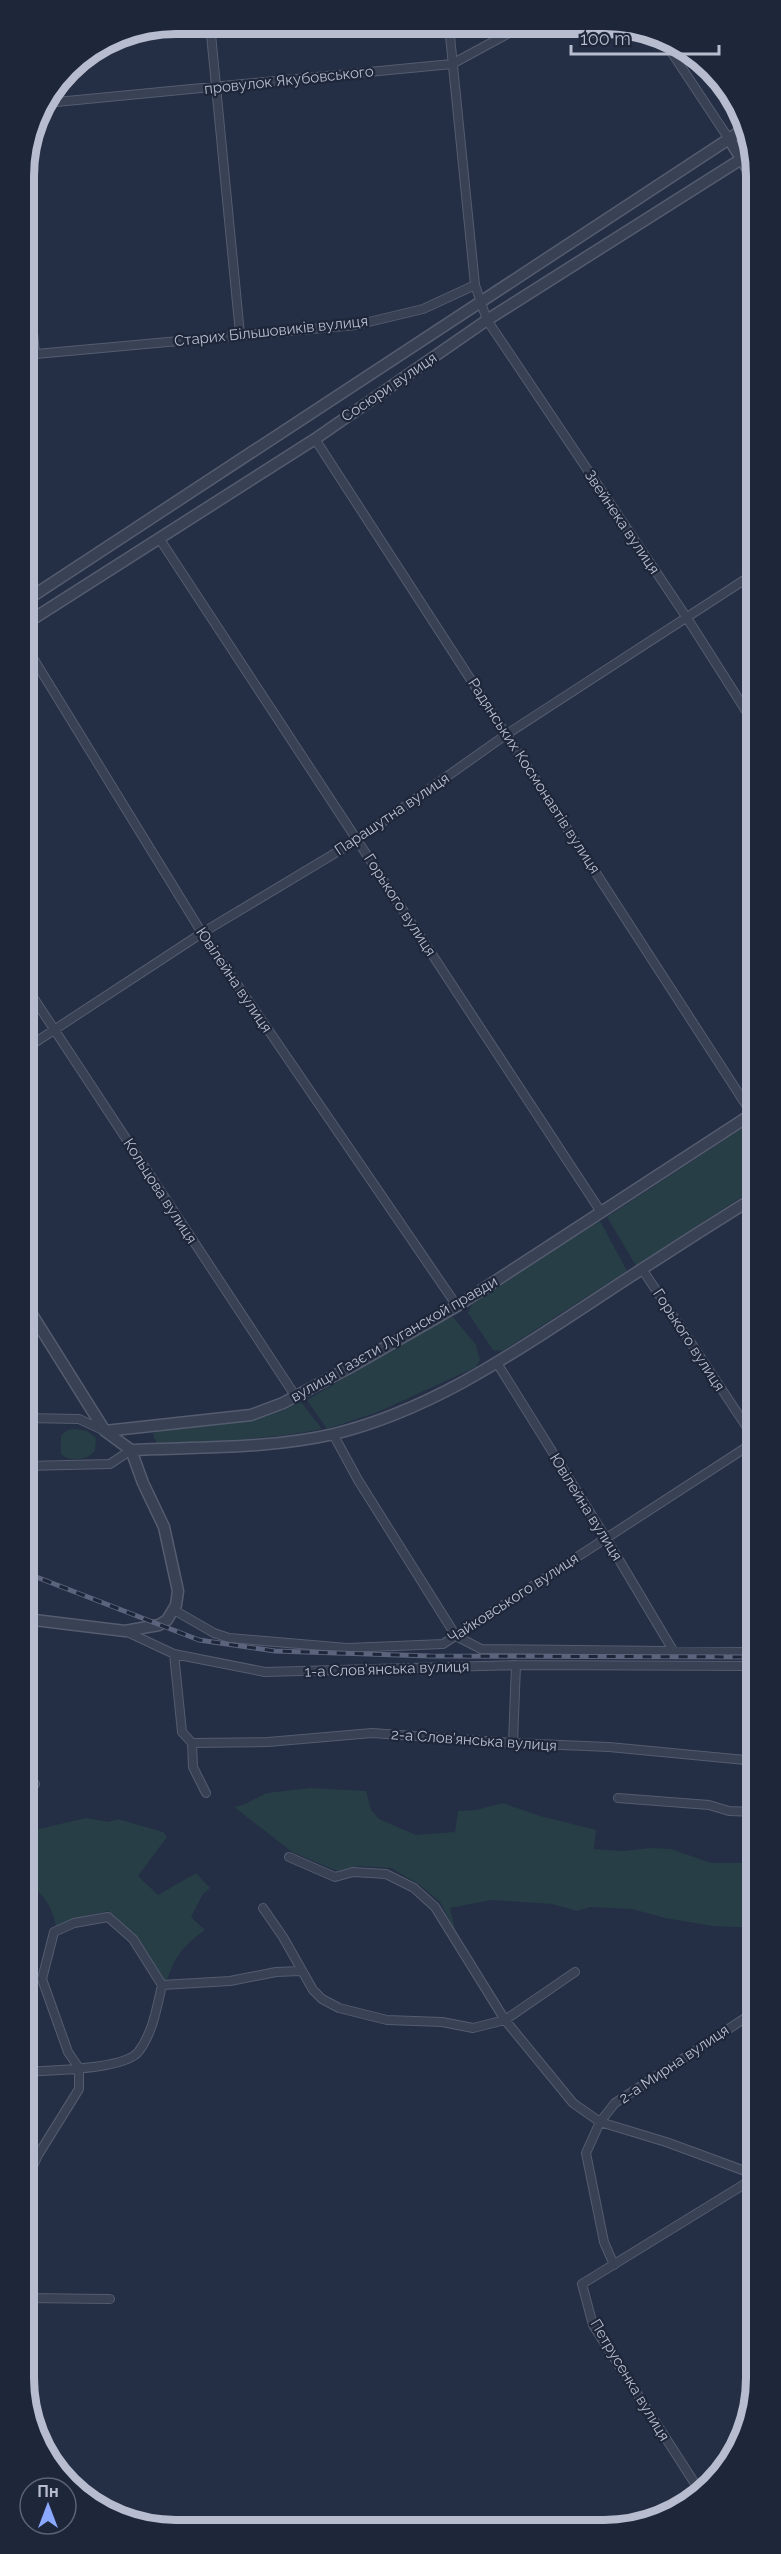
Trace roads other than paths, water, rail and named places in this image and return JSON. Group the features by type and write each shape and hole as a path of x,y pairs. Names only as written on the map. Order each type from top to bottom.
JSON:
{"street":[{"path":"450,34 474,285 487,320"},
{"name":"провулок Якубовського","path":"56,102 452,64 507,34"},
{"path":"211,35 240,334"},
{"path":"671,52 746,166"},
{"name":"Сосюри вулиця","path":"35,595 329,404 739,132"},
{"name":"Сосюри вулиця","path":"35,618 315,439 487,320 745,157"},
{"name":"Старих Більшовиків вулиця","path":"35,354 356,325 423,309 474,285"},
{"name":"Звейнека вулиця","path":"487,320 687,618 746,711"},
{"name":"Радянських Космонавтів вулиця","path":"315,439 746,1102"},
{"name":"Горького вулиця","path":"159,538 601,1212"},
{"name":"Парашутна вулиця","path":"35,1043 202,933 357,840 507,734 746,579"},
{"name":"Ювілейна вулиця","path":"35,661 202,933 457,1306"},
{"name":"Кольцова вулиця","path":"35,1000 296,1397"},
{"name":"вулиця Газєти Луганской правди","path":"34,1418 79,1419 105,1431 251,1415 296,1397 457,1306 746,1118"},
{"path":"34,1466 110,1464 131,1450 275,1443 333,1434 370,1424 430,1400 497,1363 746,1203"},
{"name":"Горького вулиця","path":"642,1269 746,1427"},
{"path":"34,1319 105,1431 131,1450 143,1483 164,1527 178,1591 174,1610 167,1620 159,1625 124,1631"},
{"name":"Ювілейна вулиця","path":"497,1363 674,1652"},
{"path":"333,1434 358,1480 456,1636 481,1649 746,1652"},
{"name":"Чайковського вулиця","path":"174,1610 214,1633 229,1638 347,1648 443,1644 746,1447"},
{"name":"1-а Слов’янська вулиця","path":"34,1620 124,1631 174,1654 265,1672 516,1665 746,1666"},
{"path":"174,1654 182,1732 192,1743 193,1767 206,1793"},
{"path":"513,1743 516,1665"},
{"name":"2-а Слов’янська вулиця","path":"192,1743 268,1742 372,1733 609,1747 746,1760"},
{"path":"618,1798 709,1805 729,1811 746,1812"},
{"path":"289,1857 335,1877 353,1872 386,1874 414,1888 435,1907 506,2020 573,2103 600,2121 666,2142 746,2172"},
{"path":"263,1908 283,1937 313,1990 322,1999 339,2008 387,2020 442,2022 473,2028 506,2020 575,1972"},
{"path":"34,2071 79,2068 115,2065 138,2053 153,2022 162,1985 133,1939 108,1917 74,1923 54,1932 42,1979 68,2052 79,2068 80,2089 34,2163"},
{"path":"162,1985 230,1981 276,1972 301,1971"},
{"name":"2-а Мирна вулиця","path":"614,2265 604,2242 586,2153 600,2121 615,2103 746,2017"},
{"name":"Петрусенка вулиця","path":"696,2485 593,2325 582,2284 746,2182"},
{"path":"34,2298 110,2299"}],"railway":[{"path":"34,1576 199,1640 275,1651 430,1656 746,1657"}]}
